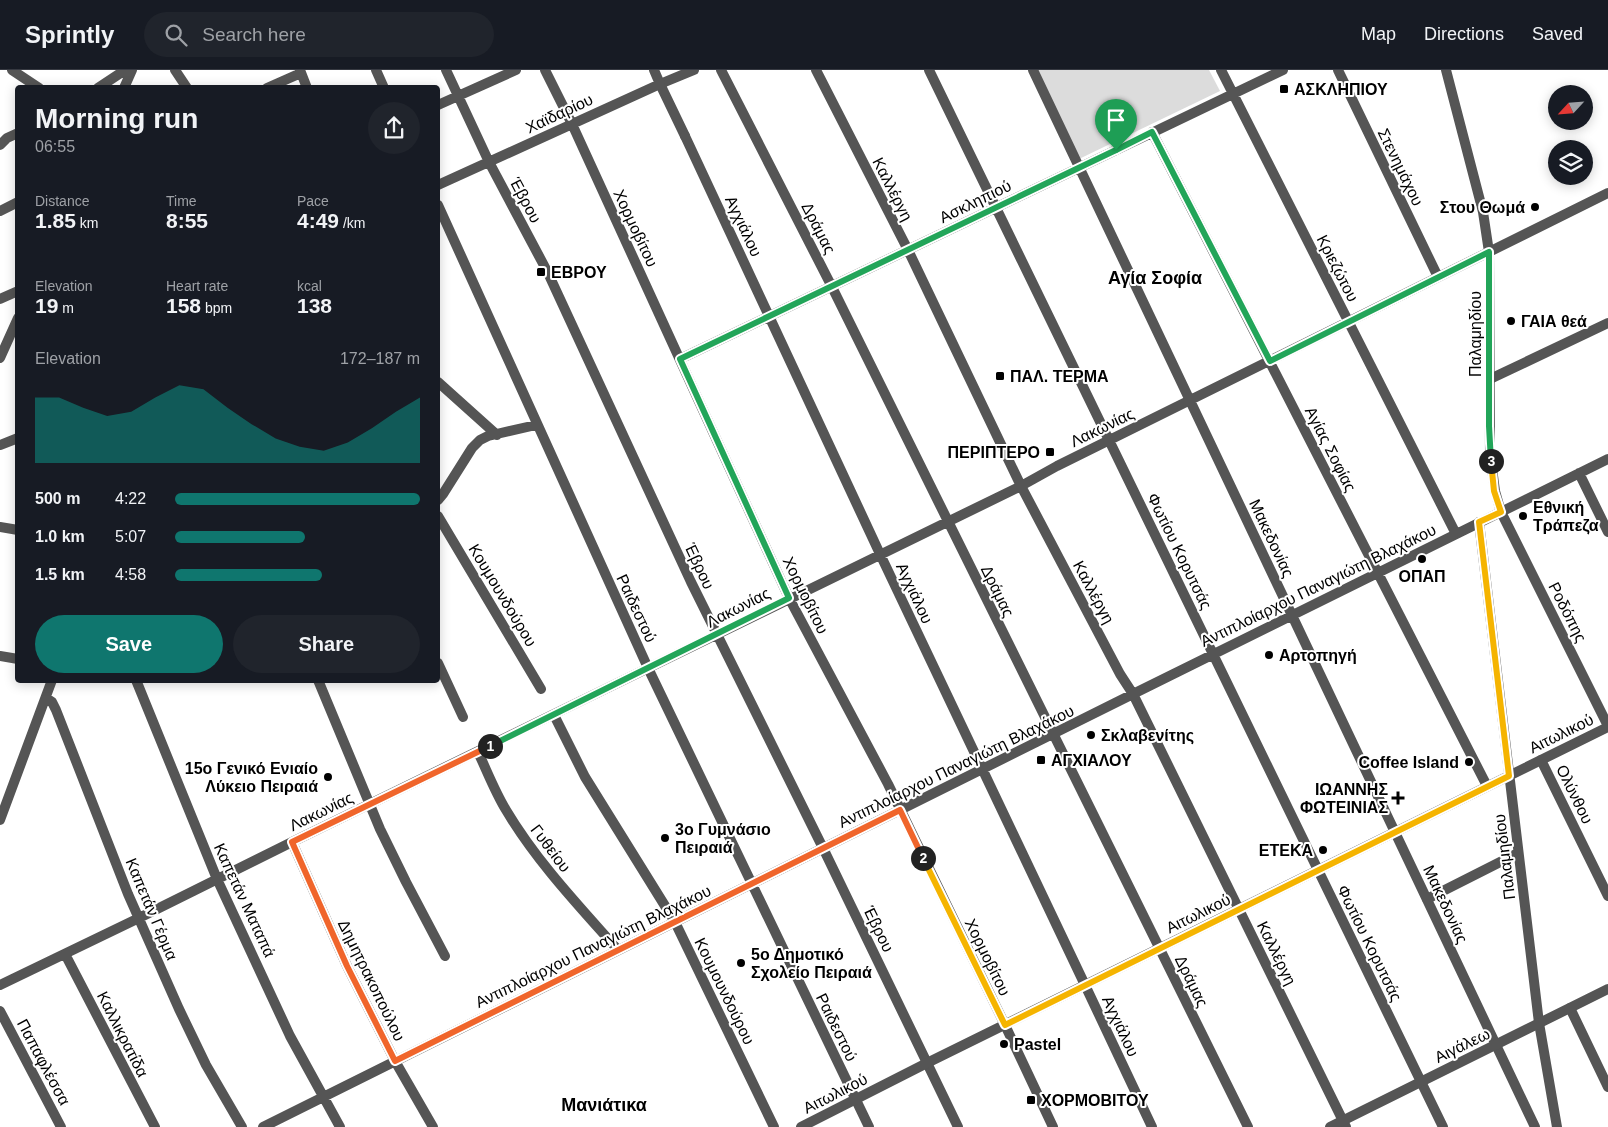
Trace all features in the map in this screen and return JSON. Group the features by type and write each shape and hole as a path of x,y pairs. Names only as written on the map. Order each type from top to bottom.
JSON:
{"street":[{"path":"12,70 34,85"},
{"path":"102,85 125,70"},
{"path":"125,85 132,70"},
{"path":"175,70 185,85"},
{"path":"376,70 383,85"},
{"name":"Έβρου","path":"446,70 489,162 548,273 687,574 823,848 958,1127"},
{"path":"440,104 516,70"},
{"name":"Χορμοβίτου","path":"545,70 572,124 789,598 900,810 1053,1127"},
{"name":"Αγχιάλου","path":"654,70 880,554 1152,1127"},
{"name":"Χαϊδαρίου","path":"440,184 694,70"},
{"name":"Δράμας","path":"721,70 832,287 1248,1127"},
{"name":"Καλλέργη","path":"816,70 908,250 1021,486 1132,694 1345,1124"},
{"name":"Φωτίου Κορυτσάς","path":"929,70 1443,1127"},
{"name":"Μακεδονίας","path":"1033,70 1535,1127"},
{"name":"Κριεζώτου","path":"1220,70 1456,534"},
{"name":"Ασκληπιού","path":"680,359 996,208 1150,129 1233,94 1283,70"},
{"name":"Στενημάχου","path":"1338,70 1438,277"},
{"name":"Παλαμηδίου","path":"1446,70 1483,212 1489,252 1490,453 1494,491 1501,512"},
{"path":"274,85 300,71 307,85"},
{"name":"Αγίας Σοφίας","path":"1150,129 1488,786"},
{"path":"0,145 15,134"},
{"name":"Λακωνίας","path":"0,985 1021,486 1109,440 1608,193"},
{"path":"0,211 15,204"},
{"name":"Ραιδεστού","path":"440,210 536,426 648,668 869,1127"},
{"path":"0,299 15,292"},
{"path":"1490,379 1608,323"},
{"path":"0,358 15,325"},
{"path":"440,384 497,435"},
{"path":"440,498 472,448 480,440 488,436 536,426"},
{"path":"0,445 15,439"},
{"name":"Αντιπλοίαρχου Παναγιώτη Βλαχάκου","path":"263,1127 1608,459"},
{"path":"1579,473 1608,532"},
{"name":"Ροδόπης","path":"1501,512 1608,726"},
{"name":"Κουμουνδούρου","path":"440,519 541,689"},
{"name":"Παλαμηδίου","path":"1479,522 1539,1024 1557,1127"},
{"path":"0,527 15,530"},
{"path":"0,656 15,658"},
{"path":"440,667 463,717"},
{"path":"0,820 51,683"},
{"name":"Καπετάν Ματαπά","path":"137,683 217,879 290,1036 340,1127"},
{"path":"319,683 370,804 406,882 445,956"},
{"name":"Καπετάν Γέρμα","path":"46,698 52,702 56,710 128,894 192,1037 242,1127"},
{"name":"Κουμουνδούρου","path":"554,715 585,777 675,922 774,1127"},
{"name":"Αιτωλικού","path":"801,1127 1608,726"},
{"name":"Γυθείου","path":"478,752 506,809 532,850 618,950"},
{"name":"Ολύνθου","path":"1541,760 1608,896"},
{"name":"Δημητρακοπούλου","path":"292,842 347,966 395,1061 433,1127"},
{"path":"1427,899 1518,853"},
{"name":"Καλλικρατίδα","path":"65,954 155,1127"},
{"name":"Αιγάλεω","path":"1330,1127 1345,1124 1421,1082 1608,989"},
{"path":"1570,1008 1608,1087"},
{"name":"Παπαφλέσσα","path":"0,1011 61,1127"}],"shaded area":[{"path":"1037,70 1209,70 1220,91 1079,159"}],"place":[{"name":"ΑΣΚΛΗΠΙΟΥ","path":"1284,89"},
{"name":"Στου Θωμά","path":"1535,207"},
{"name":"ΕΒΡΟΥ","path":"541,272"},
{"name":"ΓΑΙΑ θεά","path":"1511,321"},
{"name":"ΠΑΛ. ΤΕΡΜΑ","path":"1000,376"},
{"name":"ΠΕΡΙΠΤΕΡΟ","path":"1050,452"},
{"name":"Εθνική Τράπεζα","path":"1523,516"},
{"name":"ΟΠΑΠ","path":"1422,559"},
{"name":"Αρτοπηγή","path":"1269,655"},
{"name":"Σκλαβενίτης","path":"1091,735"},
{"name":"ΑΓΧΙΑΛΟΥ","path":"1041,760"},
{"name":"Coffee Island","path":"1469,762"},
{"name":"15ο Γενικό Ενιαίο Λύκειο Πειραιά","path":"328,777"},
{"name":"ΙΩΑΝΝΗΣ ΦΩΤΕΙΝΙΑΣ","path":"1398,798"},
{"name":"3ο Γυμνάσιο Πειραιά","path":"665,838"},
{"name":"ΕΤΕΚΑ","path":"1323,850"},
{"name":"5ο Δημοτικό Σχολείο Πειραιά","path":"741,963"},
{"name":"Pastel","path":"1004,1044"},
{"name":"ΧΟΡΜΟΒΙΤΟΥ","path":"1031,1100"}],"district":[{"name":"Αγία Σοφία","path":"1155,278"},
{"name":"Μανιάτικα","path":"604,1105"}],"route":[{"path":"1152,132 1270,361 1489,252 1490,453 1494,491 1501,512 1479,522 1509,776 1005,1025 900,810 395,1061 347,966 292,842 601,692 789,598 680,359 1116,150 1152,132"}]}
